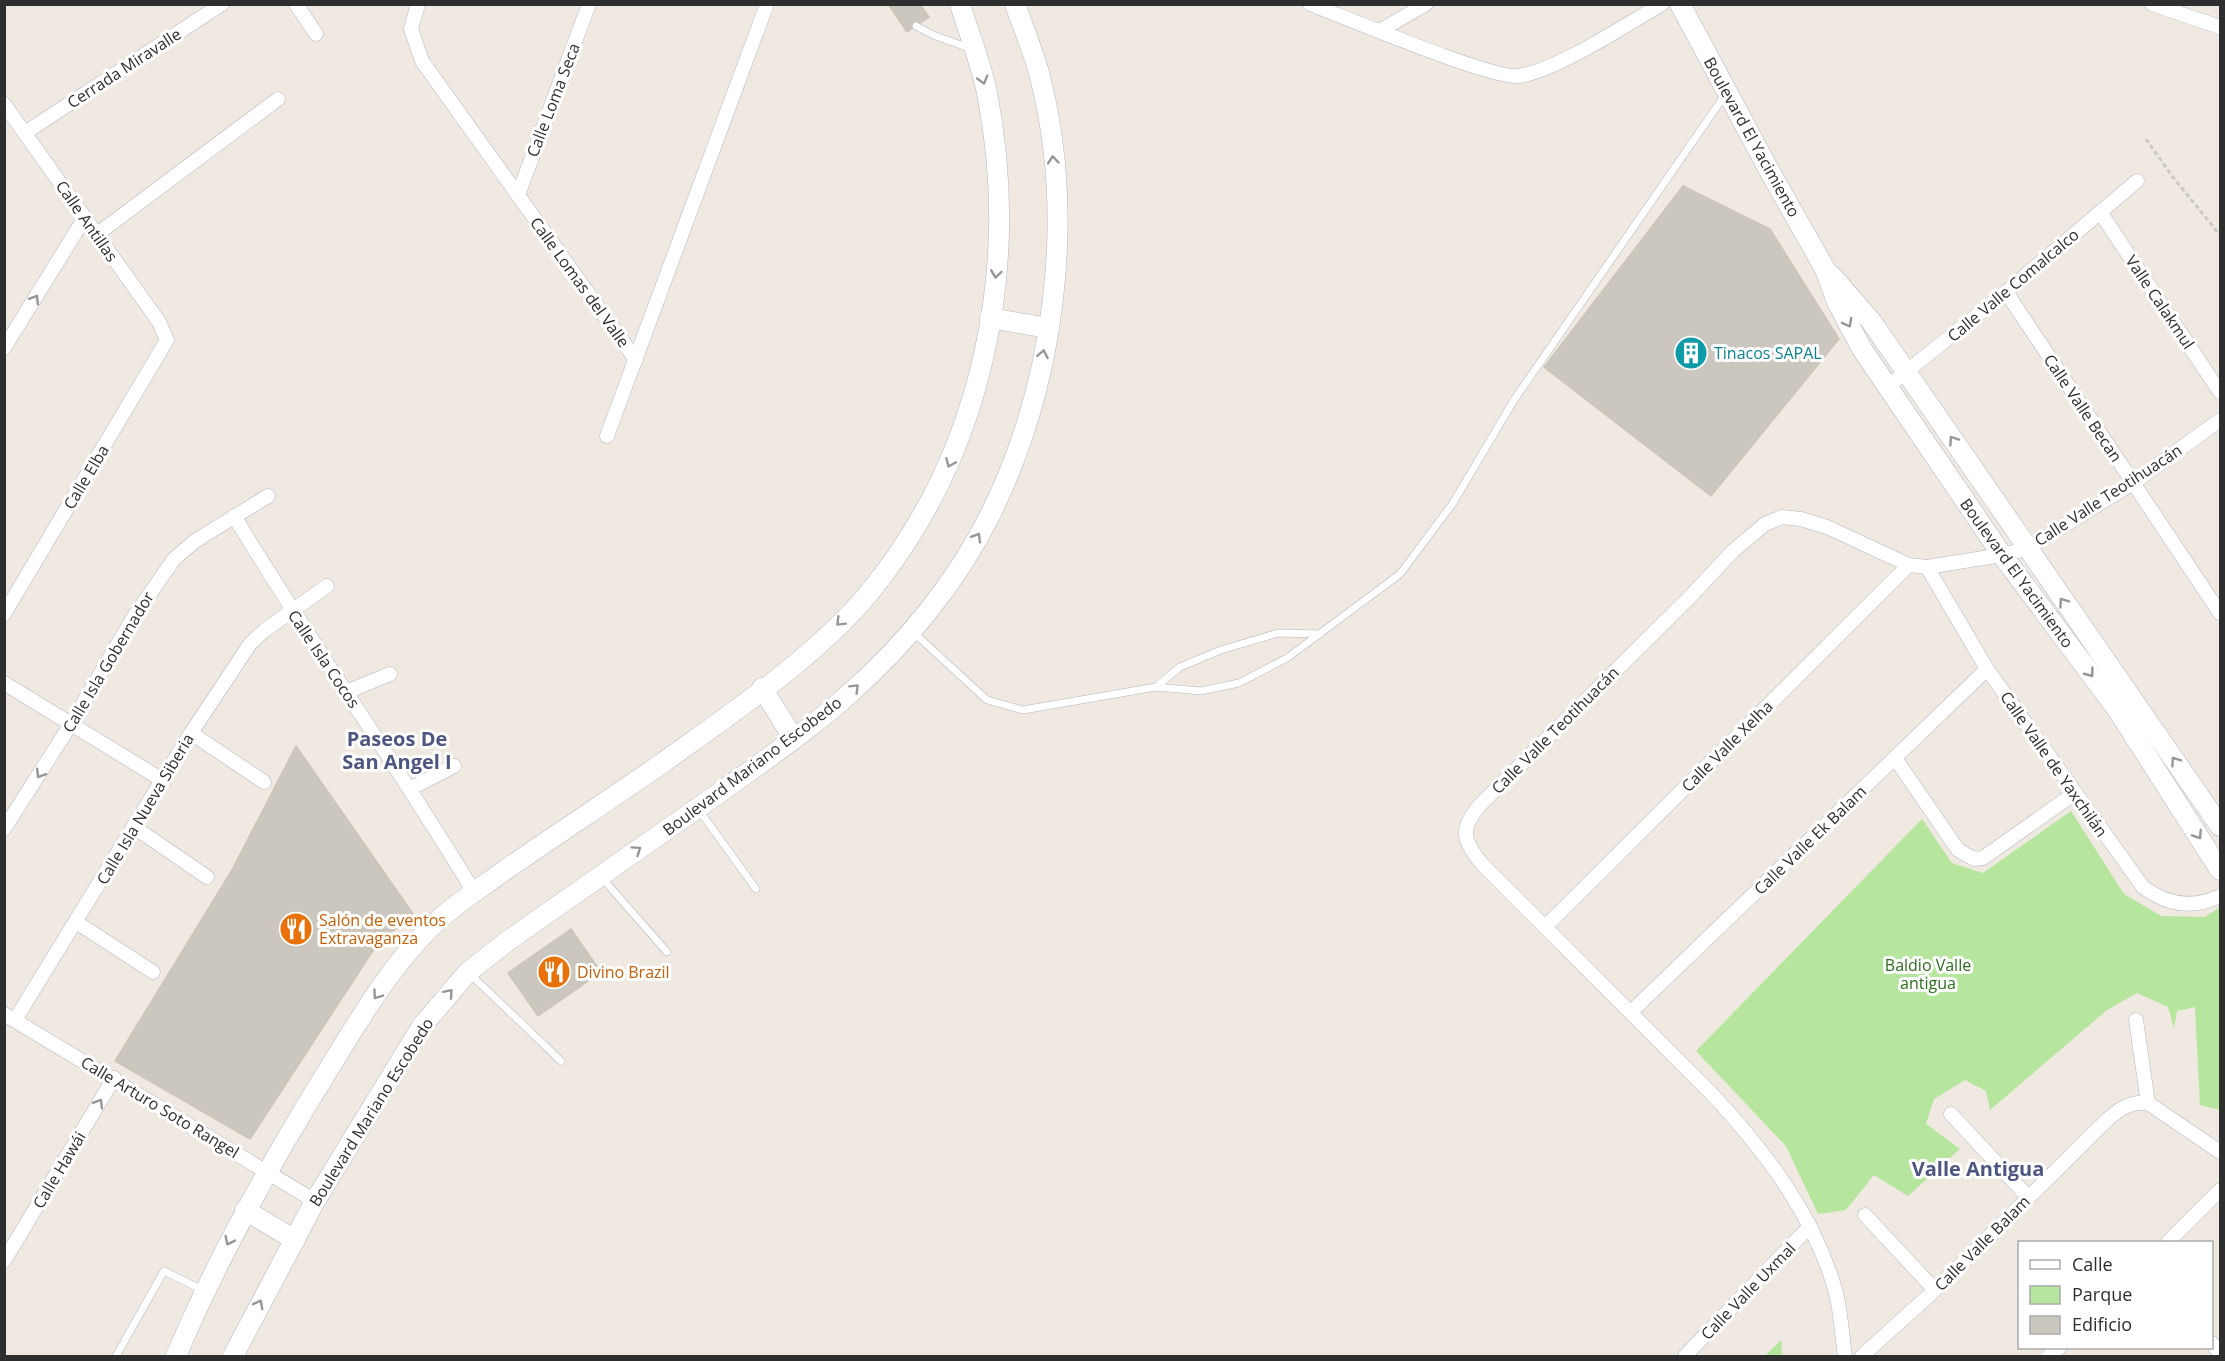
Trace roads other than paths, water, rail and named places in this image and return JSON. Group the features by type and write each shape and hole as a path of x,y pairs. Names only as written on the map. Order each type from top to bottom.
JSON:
{"street":[{"name":"Cerrada Miravalle","path":"26,132 222,4"},
{"path":"296,4 316,34"},
{"name":"Calle Lomas del Valle","path":"418,4 411,29 422,61 636,360"},
{"name":"Calle Loma Seca","path":"518,195 589,4"},
{"name":"Calle Lomas del Valle","path":"636,360 767,4"},
{"path":"176,1356 205,1291 266,1171 345,1043 406,955 435,922 474,892 662,763 814,647 867,595 906,543 938,491 963,432 980,369 998,262 1000,206 996,147 986,89 960,4"},
{"name":"Boulevard Mariano Escobedo","path":"233,1356 315,1201 422,1026 468,972 509,940 794,739 850,694 912,630 954,575 990,515 1020,441 1036,386 1048,328 1055,271 1057,202 1051,133 1040,76 1015,4"},
{"path":"1311,4 1474,66 1515,77 1545,68 1662,4"},
{"path":"1381,30 1426,4"},
{"name":"Boulevard El Yacimiento","path":"1680,4 1726,93 1825,269 1847,323 1887,387 2002,555 2117,709 2220,870"},
{"path":"2152,4 2220,27"},
{"path":"96,235 278,99"},
{"name":"Calle Antillas","path":"4,104 159,322 166,340"},
{"name":"Calle Valle Comalcalco","path":"1887,387 2006,292 2137,181"},
{"name":"Valle Calakmul","path":"2100,212 2220,392"},
{"path":"4,348 84,219"},
{"name":"Boulevard El Yacimiento","path":"1825,269 1871,321 2026,549 2220,826"},
{"name":"Calle Valle Becan","path":"2006,292 2220,613"},
{"path":"990,318 1048,328"},
{"name":"Calle Elba","path":"4,614 166,340"},
{"path":"608,436 636,360"},
{"name":"Calle Valle Teotihuacán","path":"1845,1356 1836,1295 1810,1226 1747,1131 1632,1011 1472,852 1465,832 1467,822 1482,802 1690,597 1733,551 1765,524 1782,517 1801,519 1827,527 1909,565 1927,567 2002,555 2026,549 2133,483 2220,420"},
{"name":"Calle Isla Gobernador","path":"4,829 71,724 133,618 174,559 234,516 268,496"},
{"name":"Calle Isla Cocos","path":"234,516 293,613 411,788 474,892"},
{"name":"Calle Valle Xelha","path":"1545,926 1909,565"},
{"name":"Calle Valle de Yaxchilán","path":"1927,567 1987,669 2129,871 2156,897 2192,905 2207,903 2220,896"},
{"name":"Calle Isla Nueva Siberia","path":"10,1017 76,922 164,781 191,733 250,644 265,630 293,613 327,585"},
{"name":"Calle Valle Ek Balam","path":"1632,1011 1987,669"},
{"path":"346,692 390,674"},
{"path":"4,683 164,781"},
{"path":"762,688 794,739"},
{"path":"191,733 264,782"},
{"path":"1895,758 1958,850 1974,859 1983,858 2075,793"},
{"path":"411,788 454,766"},
{"path":"134,827 207,878"},
{"path":"76,922 153,972"},
{"name":"Calle Arturo Soto Rangel","path":"10,1017 315,1201"},
{"path":"2136,1020 2148,1103 2220,1152"},
{"name":"Calle Hawái","path":"4,1262 114,1078"},
{"name":"Calle Valle Balam","path":"1862,1356 1935,1290 2108,1119 2136,1101 2148,1103"},
{"path":"1950,1114 2028,1197"},
{"path":"2169,1241 2220,1190"},
{"path":"245,1210 295,1240"},
{"path":"1865,1215 1935,1290"},
{"name":"Calle Valle Uxmal","path":"1685,1356 1810,1226"}],"lane":[{"path":"916,26 933,35 974,50"},
{"path":"912,630 987,700 1023,710 1156,687 1201,691 1239,683 1287,658 1400,574 1447,512 1514,400 1726,93"},
{"path":"1156,687 1180,667 1221,650 1278,633 1320,634"},
{"path":"698,808 756,889"},
{"path":"601,876 667,952"},
{"path":"468,972 561,1061"},
{"path":"116,1356 164,1271 205,1291"}],"place":[{"name":"Tinacos SAPAL","path":"1691,353"},
{"name":"Salón de eventos Extravaganza","path":"296,929"},
{"name":"Divino Brazil","path":"554,972"}],"district":[{"name":"Paseos De San Angel I","path":"397,750"},
{"name":"Valle Antigua","path":"1978,1168"}],"park label":[{"name":"Baldio Valle antigua","path":"1928,974"}]}
